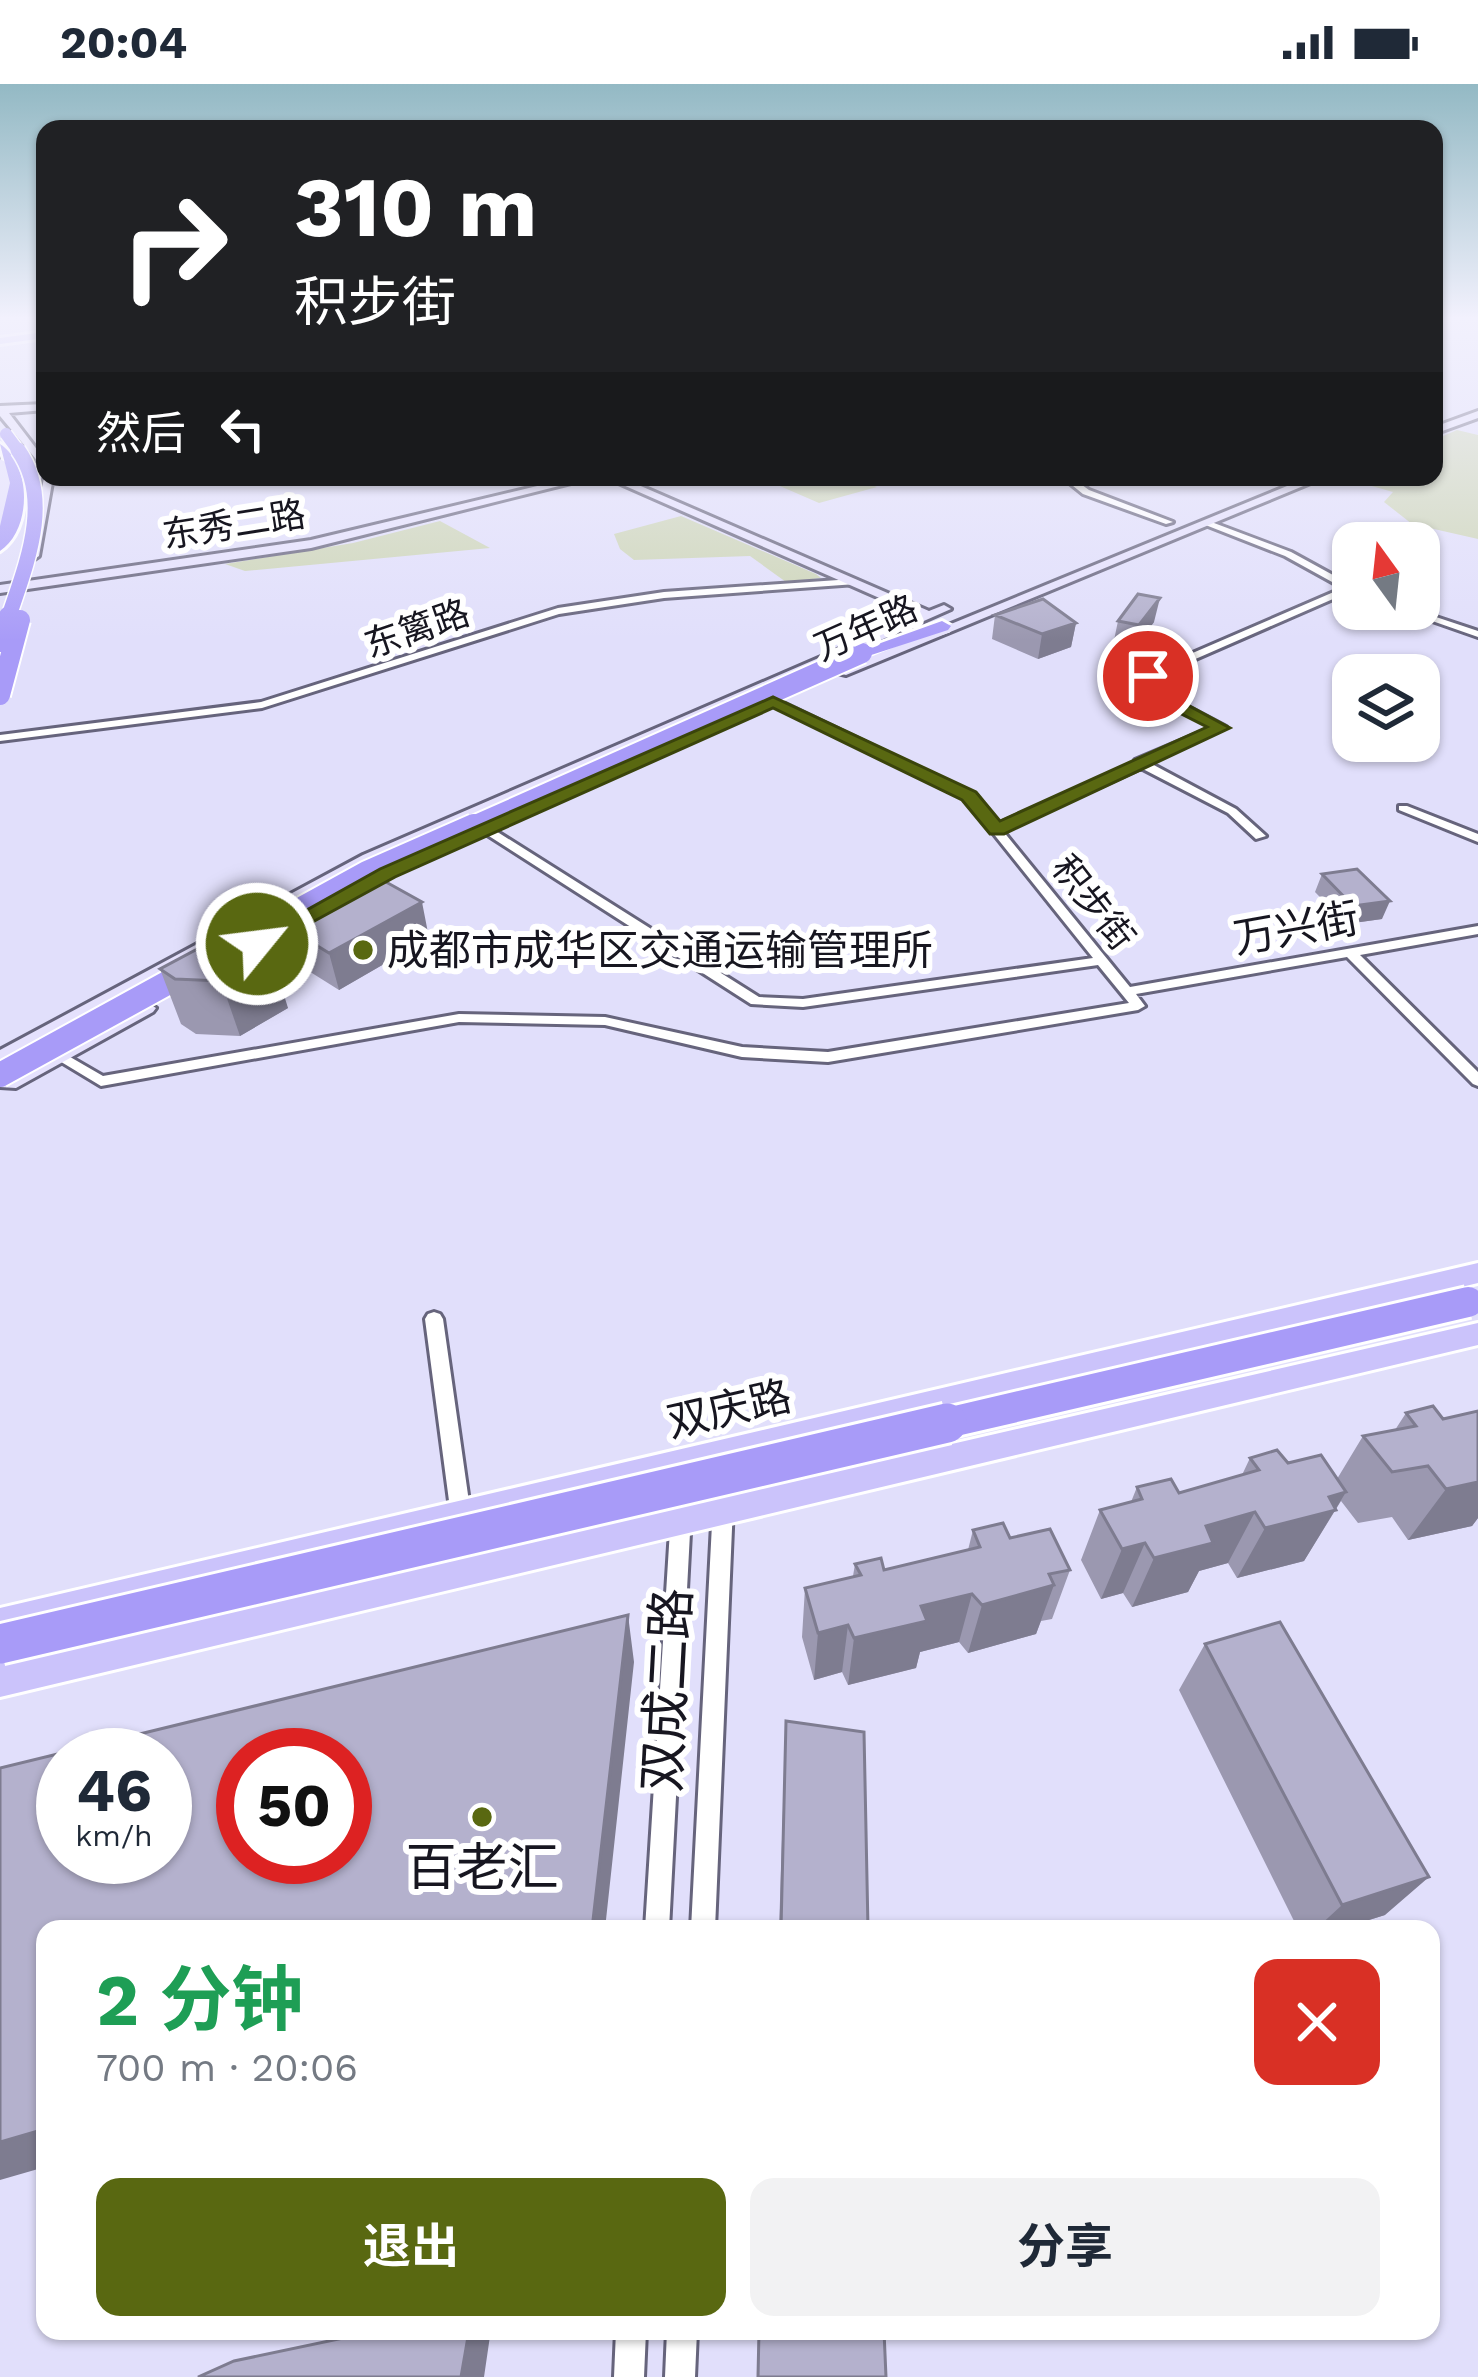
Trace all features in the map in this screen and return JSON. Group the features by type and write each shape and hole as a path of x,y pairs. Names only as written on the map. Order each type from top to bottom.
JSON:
{"highway":[{"path":"7,427 36,482"},
{"path":"0,448 16,469 20,490 0,546"},
{"path":"0,642 22,582 37,486"},
{"path":"0,695 24,606 22,582"},
{"path":"0,1075 368,873 935,620"},
{"path":"0,1644 1476,1302"}],"main road":[{"path":"10,427 36,457"},
{"path":"0,462 8,488 0,525"},
{"path":"0,661 45,510 46,486"},
{"name":"东秀二路","path":"0,591 22,582 311,544 552,486"},
{"path":"632,486 935,620"},
{"name":"万年路","path":"0,1059 369,859 537,783 1259,486"},
{"name":"万年路","path":"0,1086 60,1057 297,921 484,829 773,702 935,620 1296,486"},
{"path":"537,783 528,789 530,797 560,796"},
{"path":"0,1680 724,1510 1476,1302"},
{"name":"双庆路","path":"0,1624 710,1457 1476,1302"}],"street":[{"path":"1078,486 1168,522"},
{"path":"1205,522 1288,554 1332,578"},
{"name":"东篱路","path":"0,738 281,701 558,610 664,595 853,582"},
{"path":"997,830 1221,723 1152,692 1144,684 1148,676 1332,597"},
{"path":"1440,621 1478,634"},
{"name":"积步街","path":"773,702 969,796 1126,992"},
{"path":"1139,762 1232,811 1260,836"},
{"path":"1403,808 1478,838"},
{"path":"484,829 756,1001 803,1003 1101,961"},
{"name":"万兴街","path":"1126,992 1478,930"},
{"path":"1350,952 1478,1081"},
{"path":"60,1057 101,1081 459,1018 604,1021 742,1052 828,1057 1138,1006 1126,992"},
{"path":"434,1319 460,1516"},
{"name":"双成二路","path":"703,1920 724,1510 710,1457"},
{"name":"双成二路","path":"658,1920 682,1520 671,1466"},
{"path":"628,2377 631,2340"},
{"path":"680,2377 682,2340"}],"green space":[{"path":"1457,430 1478,435 1478,539 1440,530 1440,522 1409,522 1384,502 1393,492 1372,486 1443,486 1443,436"},
{"path":"780,486 877,487 819,503"},
{"path":"681,516 821,578 786,582 750,556 634,560 620,549 614,534"},
{"path":"440,521 490,548 245,571 225,564 353,543"}],"building":[{"path":"1138,594 1160,598 1139,625 1118,621"},
{"path":"1043,599 1076,623 1042,634 995,615"},
{"path":"1357,869 1390,901 1353,906 1322,874"},
{"path":"377,877 422,902 329,953 285,926"},
{"path":"233,930 271,953 221,981 175,979 160,969"},
{"path":"1433,1406 1443,1419 1478,1411 1478,1482 1446,1489 1428,1466 1392,1472 1363,1436 1416,1426 1406,1413"},
{"path":"1277,1450 1288,1463 1321,1455 1346,1492 1329,1497 1336,1510 1265,1528 1255,1512 1206,1526 1213,1543 1154,1558 1145,1543 1122,1549 1100,1510 1142,1499 1137,1487 1171,1479 1179,1493 1259,1470 1250,1458"},
{"path":"1003,1523 1010,1538 1050,1529 1070,1570 1049,1574 1054,1585 982,1605 972,1594 921,1606 927,1621 854,1638 848,1625 818,1633 805,1588 861,1575 855,1564 881,1558 884,1570 980,1547 973,1530"},
{"path":"628,1615 593,1920 36,1920 36,2132 0,2142 0,1768 36,1759 36,1884 192,1884 192,1728 164,1728"},
{"path":"1280,1622 1429,1877 1342,1905 1205,1644"},
{"path":"786,1721 864,1732 868,1920 781,1920"},
{"path":"334,2340 467,2340 461,2377 198,2377 234,2361"},
{"path":"759,2340 884,2340 886,2377 758,2377"}],"place":[{"name":"成都市成华区交通运输管理所","path":"363,950"},
{"name":"百老汇","path":"482,1817"}],"route":[{"path":"257,944 388,873 773,702 969,796 997,830 1221,728 1221,723 1152,692 1144,684 1148,676"}]}
